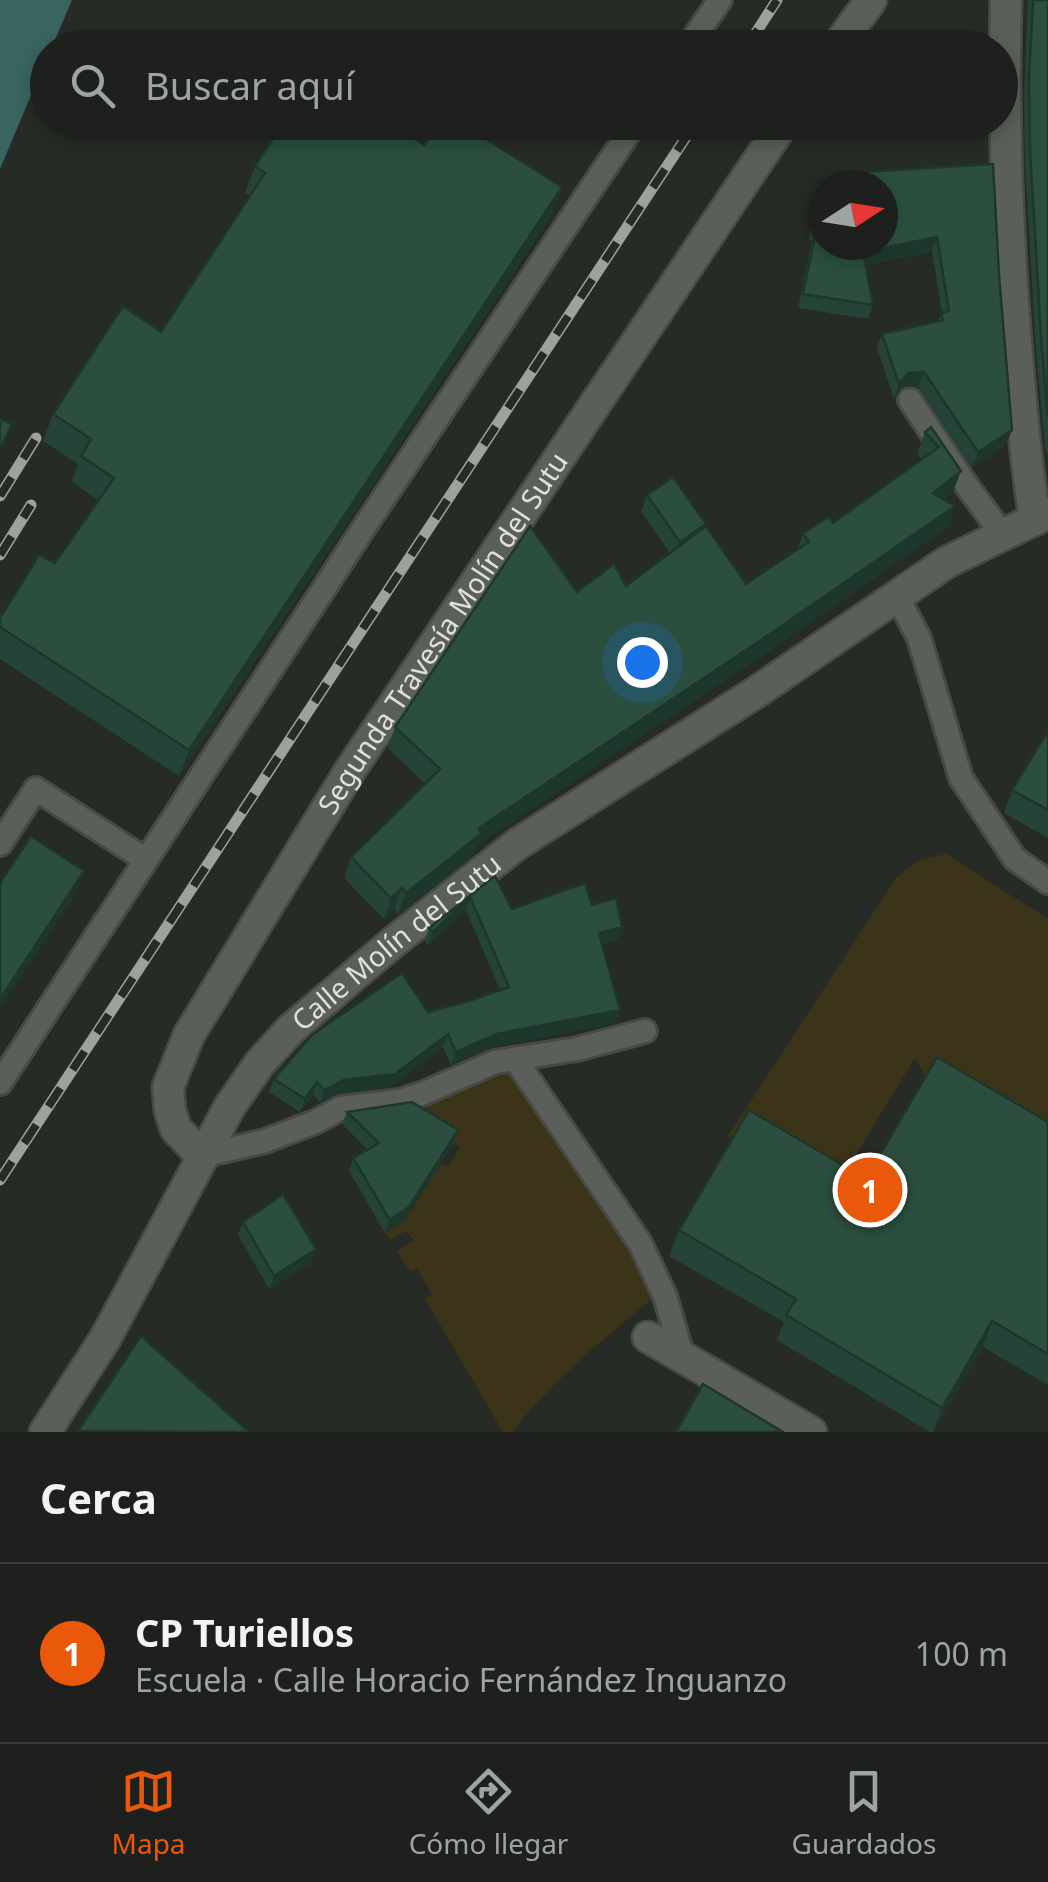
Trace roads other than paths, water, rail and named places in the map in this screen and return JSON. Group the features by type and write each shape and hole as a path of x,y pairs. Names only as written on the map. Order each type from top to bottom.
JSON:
{"street":[{"path":"849,30 871,0"},
{"path":"1005,30 1006,0"},
{"name":"Segunda Travesía Molín del Sutu","path":"202,1156 176,1130 170,1112 168,1086 189,1035 351,769 772,140"},
{"path":"1006,140 1008,228 1025,453 1042,517"},
{"name":"Calle Molín del Sutu","path":"44,1432 105,1339 230,1106 260,1063 291,1029 516,844 758,691 947,562 1042,517"},
{"path":"648,1337 810,1432"}],"lane":[{"path":"699,30 720,0"},
{"path":"0,1083 384,497 624,140"},
{"path":"910,400 1003,535"},
{"path":"897,596 920,638 961,778 1015,859 1048,882"},
{"path":"0,844 36,789 146,860"},
{"path":"202,1156 265,1141 340,1108 424,1094 494,1062 577,1049 645,1031"},
{"path":"515,1059 640,1243 664,1296 684,1358"}],"water":[{"path":"0,0 72,0 59,30 30,30 30,98 0,169"}],"railway":[{"path":"758,30 777,0"},
{"path":"0,1180 684,140"},
{"path":"0,496 36,438"},
{"path":"0,555 31,505"}],"place":[{"name":"CP Turiellos","path":"870,1190"}]}
